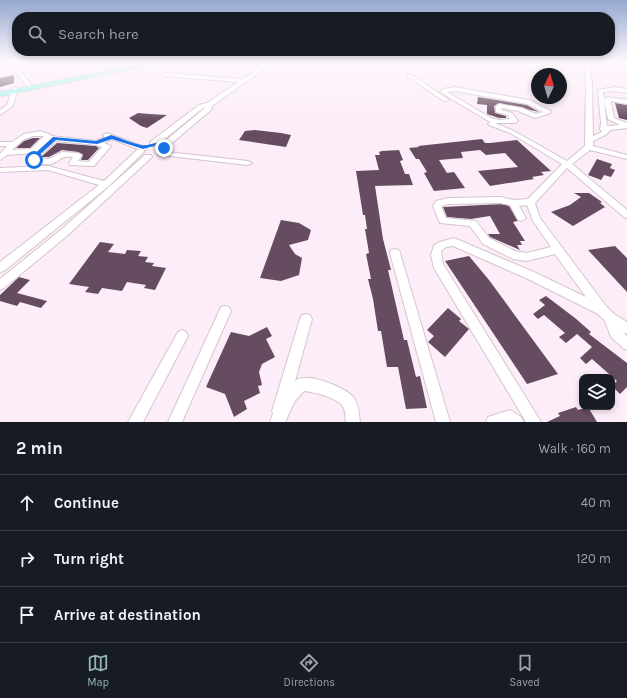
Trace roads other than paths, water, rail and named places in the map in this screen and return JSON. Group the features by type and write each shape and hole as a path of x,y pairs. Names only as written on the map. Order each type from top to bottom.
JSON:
{"main road":[{"path":"0,94 29,85 50,81"},
{"path":"0,91 59,81"}],"street":[{"path":"25,81 29,85"},
{"path":"0,268 201,106 209,105 242,81"},
{"path":"418,81 471,113 512,132 567,164 627,214"},
{"path":"589,81 589,144"},
{"path":"0,113 10,106 15,89"},
{"path":"442,95 445,90 455,89 528,102 549,112 535,116 520,109 498,106 498,111 510,114 514,120 506,122 493,121 471,113"},
{"path":"606,132 603,129 604,123 600,91 614,89 627,92 625,94 627,101 607,99 611,119 627,126"},
{"path":"162,149 209,109 209,105"},
{"path":"192,113 202,115"},
{"path":"558,249 527,257 513,255 486,241 473,223 443,221 437,204 448,201 501,200 513,203 530,202 567,164 589,144 606,132 608,128 627,126"},
{"path":"606,132 614,133 627,130"},
{"path":"3,155 25,135 42,133 51,137 97,142 107,146 91,164 73,163 78,155 62,154 50,162 34,160 33,158 51,137"},
{"path":"97,142 109,136 144,152 162,149 248,163"},
{"path":"3,155 33,151 51,137"},
{"path":"0,144 14,144"},
{"path":"153,144 162,149"},
{"path":"589,144 627,157"},
{"path":"0,284 65,232 144,152"},
{"path":"0,164 10,163"},
{"path":"0,170 48,168 106,184"},
{"path":"530,202 536,219 606,314 615,333 627,344"},
{"path":"513,203 521,218"},
{"path":"57,223 65,232"},
{"path":"534,422 438,265 435,255 436,249 442,244 454,242 532,276 606,314 627,328"},
{"path":"395,253 443,422"},
{"path":"174,422 225,311"},
{"path":"276,422 306,319"},
{"path":"135,422 182,336"},
{"path":"276,422 295,390 300,385 309,384 344,397 350,403 353,422"},
{"path":"493,422 510,417 516,422"}]}
